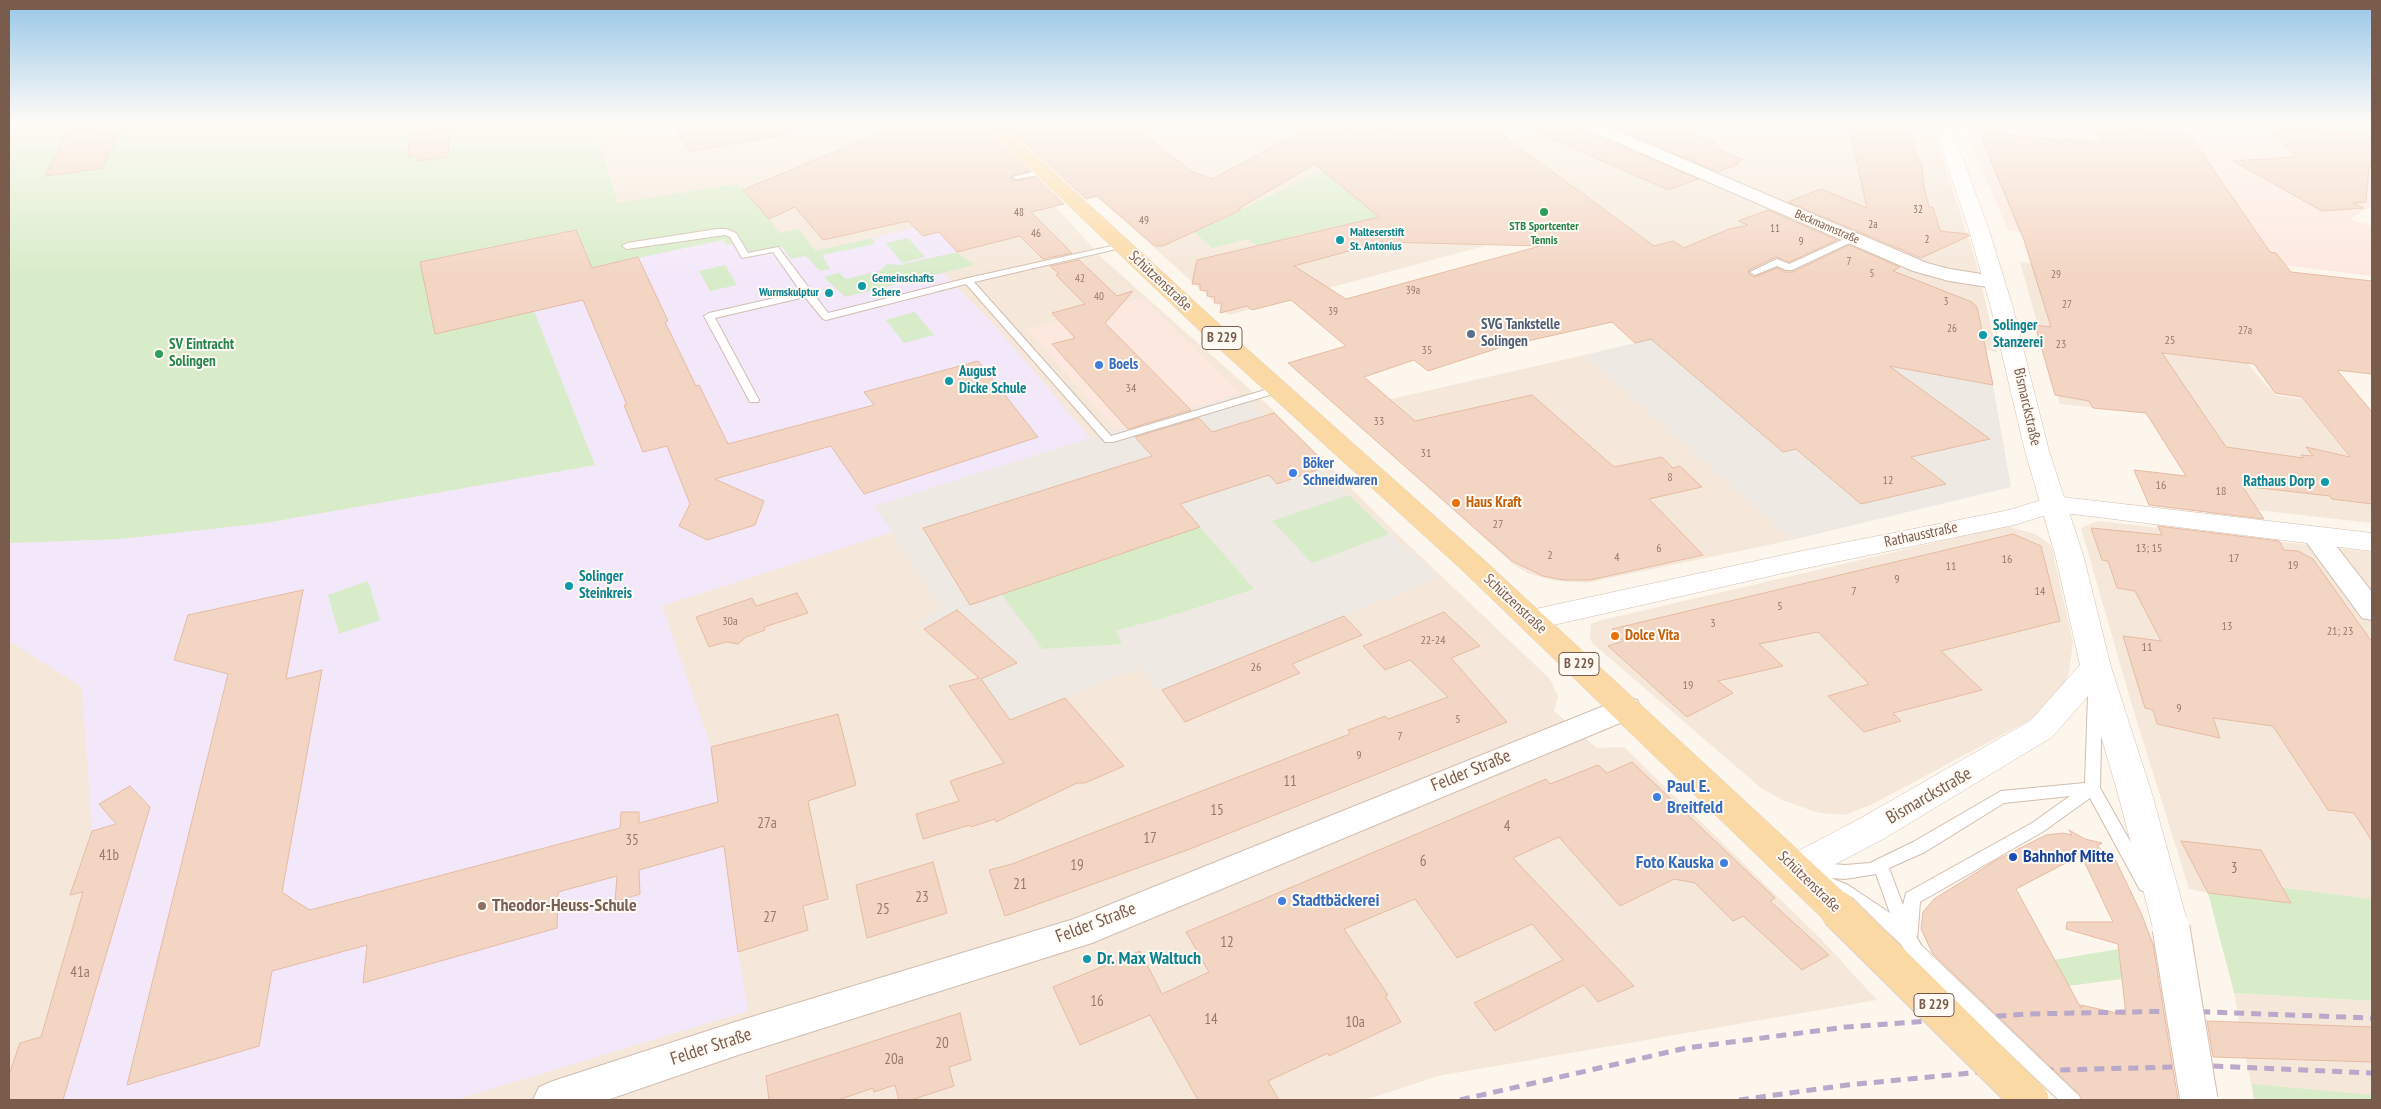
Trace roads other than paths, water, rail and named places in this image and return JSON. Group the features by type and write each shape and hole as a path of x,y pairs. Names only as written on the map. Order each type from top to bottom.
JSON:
{"main road":[{"name":"Schützenstraße","path":"1043,173 1626,708 1838,910 2030,1100"},
{"name":"Bismarckstraße","path":"1959,173 1979,230 1994,282 2037,451 2070,558 2096,667 2171,928 2199,1100"},
{"name":"Rathausstraße","path":"1532,620 1797,561 2014,517 2054,504 2372,542"},
{"name":"Bismarckstraße","path":"1795,869 1855,838 2041,729 2096,667"}],"street":[{"name":"Beckmannstraße","path":"1702,173 1928,270 1994,282"},
{"path":"2314,535 2372,611"},
{"name":"Felder Straße","path":"553,1100 734,1039 1080,932 1626,708"}],"lane":[{"path":"1016,177 1038,173"},
{"path":"627,246 726,232 733,235 746,256 775,249 826,318 968,281 1122,246"},
{"path":"1755,272 1777,262 1789,268 1853,238"},
{"path":"968,281 1109,440 1279,389"},
{"path":"754,400 709,316 807,294"},
{"path":"2092,788 2096,667"},
{"path":"1795,869 1845,872 1880,867 1919,847 2001,798 2092,788"},
{"path":"1908,941 1912,898 2038,827 2092,788"},
{"name":"Bismarckstraße","path":"2092,788 2171,928"},
{"path":"1880,867 1908,941"},
{"path":"1795,869 1842,890 1876,912 2071,1100"}],"railway":[{"path":"1460,1100 1686,1048 1846,1027 2027,1014 2181,1011 2372,1018"},
{"path":"1739,1100 1847,1085 1981,1072 2211,1066 2372,1073"}],"place":[{"name":"STB Sportcenter Tennis","path":"1544,212"},
{"name":"Malteserstift St. Antonius","path":"1340,240"},
{"name":"Gemeinschafts Schere","path":"862,286"},
{"name":"Wurmskulptur","path":"829,293"},
{"name":"SVG Tankstelle Solingen","path":"1471,334"},
{"name":"Solinger Stanzerei","path":"1983,335"},
{"name":"SV Eintracht Solingen","path":"159,354"},
{"name":"Boels","path":"1099,365"},
{"name":"August Dicke Schule","path":"949,381"},
{"name":"Böker Schneidwaren","path":"1293,473"},
{"name":"Rathaus Dorp","path":"2325,482"},
{"name":"Haus Kraft","path":"1456,503"},
{"name":"Solinger Steinkreis","path":"569,586"},
{"name":"Dolce Vita","path":"1615,636"},
{"name":"Paul E. Breitfeld","path":"1657,797"},
{"name":"Bahnhof Mitte","path":"2013,857"},
{"name":"Foto Kauska","path":"1724,863"},
{"name":"Stadtbäckerei","path":"1282,901"},
{"name":"Theodor-Heuss-Schule","path":"482,906"},
{"name":"Dr. Max Waltuch","path":"1087,959"}]}
